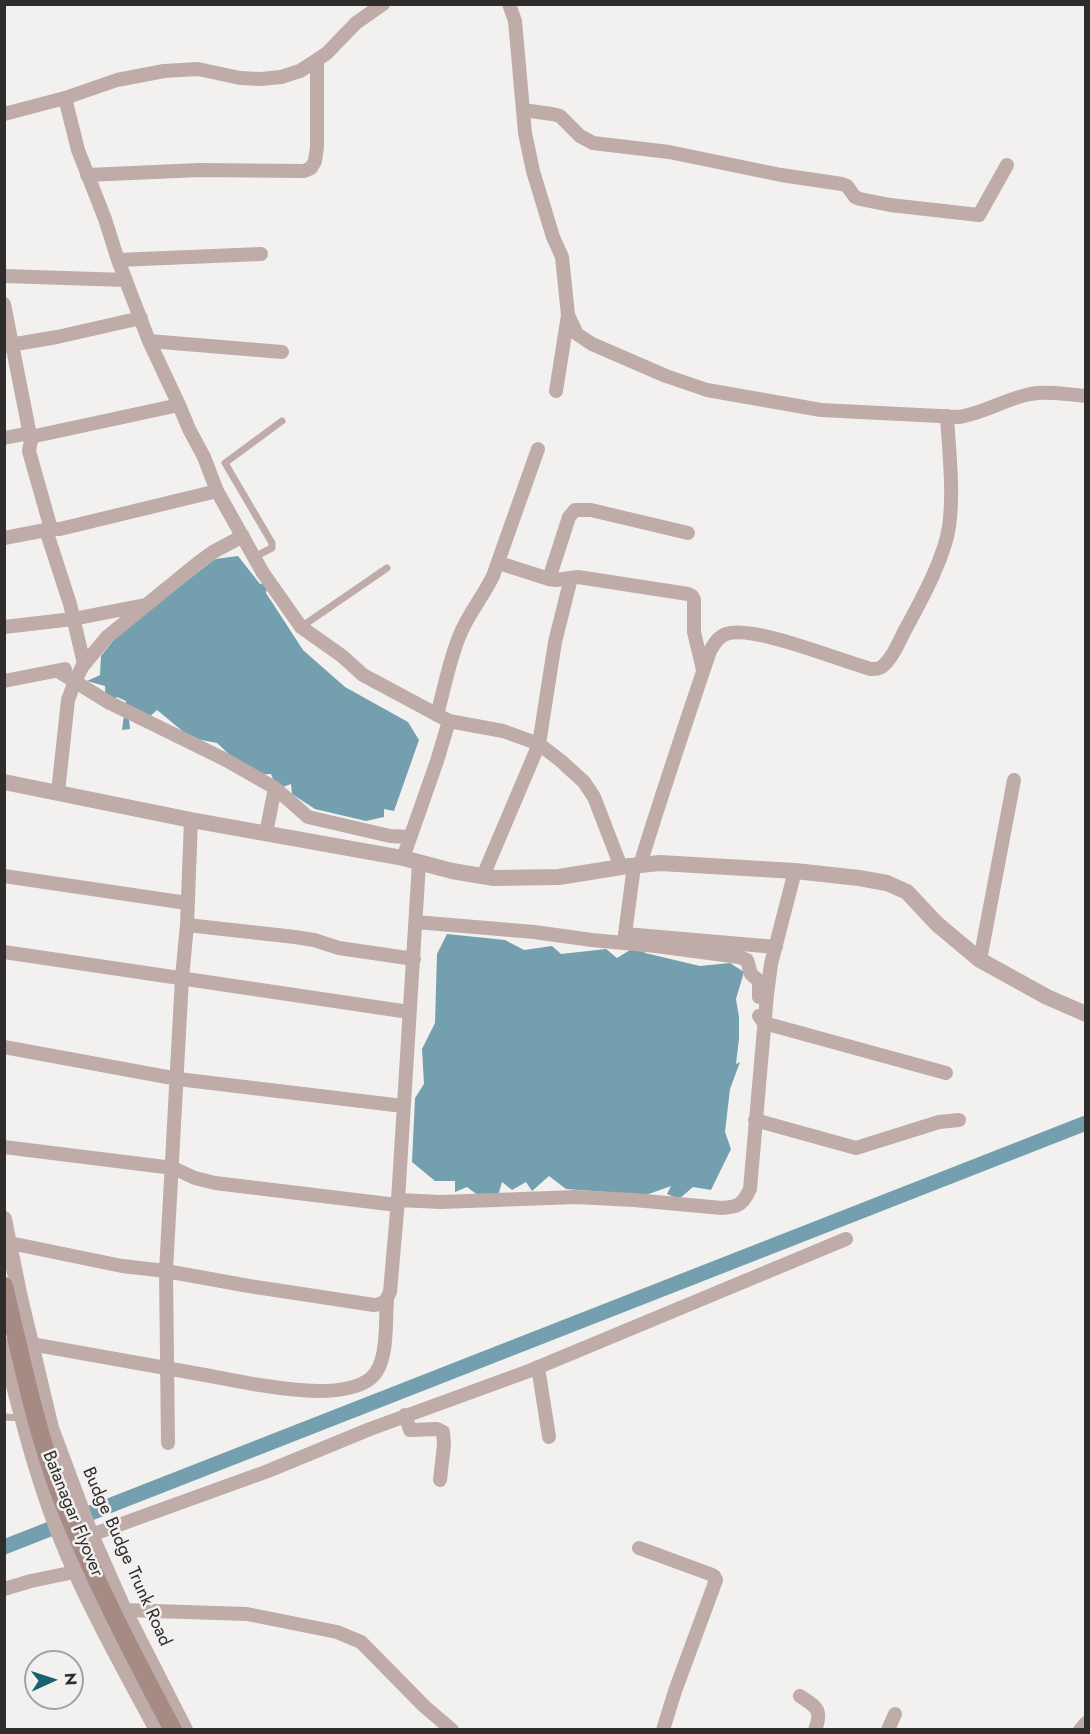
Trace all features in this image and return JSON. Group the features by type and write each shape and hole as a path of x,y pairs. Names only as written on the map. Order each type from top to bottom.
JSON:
{"main road":[{"name":"Batanagar Flyover","path":"4,1286 43,1441 60,1493 111,1611 173,1730"}],"street":[{"path":"4,114 65,98 117,80 164,71 198,69 240,78 281,77 300,71 327,53 356,23 384,4"},
{"path":"509,4 515,21 525,133 533,171 553,237 562,257 568,315 556,391"},
{"path":"87,175 199,170 304,171 311,168 315,161 317,147 317,60"},
{"path":"65,98 78,150 149,341 217,491 263,573 301,627 342,656 363,675 443,718 503,731 539,744 584,782 632,866"},
{"path":"523,110 560,116 580,136 593,143 669,152 781,175 842,184 860,199 979,215 1007,165"},
{"path":"118,260 261,254"},
{"path":"4,276 126,280"},
{"path":"4,304 9,346 30,436 29,451 74,620 83,666"},
{"path":"568,315 577,333 592,344 666,376 707,390 821,410 959,417 975,415 1028,394 1044,392 1086,396"},
{"path":"9,346 141,318"},
{"path":"149,341 282,352"},
{"path":"4,438 35,436 179,405"},
{"path":"776,947 625,934 632,866 661,796 710,651 717,640 726,634 745,632 800,645 872,669 884,666 891,657 921,599 942,551 948,530 951,509 947,416"},
{"path":"31,1344 292,1389 319,1391 356,1386 370,1379 378,1370 383,1356 387,1300 390,1292 414,959 416,922 410,837 437,761 458,639 464,625 488,588 499,563 511,522 538,449"},
{"path":"4,538 60,529 217,491"},
{"path":"549,579 569,517 575,510 591,510 688,533"},
{"path":"58,792 68,700 83,666 107,637 147,604 213,552 243,536"},
{"path":"499,563 549,579 578,577 680,592 692,596 695,606 696,641 703,670"},
{"path":"483,876 539,744 555,642 571,578"},
{"path":"4,627 74,620 147,604"},
{"path":"4,681 83,666"},
{"path":"58,671 108,702 226,760 274,788 308,818 390,836 410,837"},
{"path":"980,960 1014,780"},
{"path":"4,782 191,820 411,860 452,871 483,876 559,877 660,863 795,871 887,883 907,892 937,924 980,960 1028,988 1086,1014"},
{"path":"266,833 274,788"},
{"path":"168,1443 166,1271 187,925 191,820"},
{"path":"4,1147 172,1168 195,1178 215,1183 397,1203 576,1197 722,1208 736,1207 745,1200 750,1189 769,977 795,871"},
{"path":"4,876 187,903"},
{"path":"416,922 534,932 739,957 747,960 751,974 759,981 757,1009 764,1023 946,1073"},
{"path":"187,925 295,937 339,948 414,959"},
{"path":"4,952 409,1012"},
{"path":"4,1047 178,1079 403,1107"},
{"path":"755,1120 856,1148 939,1122 959,1119"},
{"name":"Budge Budge Trunk Road","path":"4,1219 51,1428 104,1565 124,1610 185,1730"},
{"path":"90,1533 268,1471 405,1415 538,1367 846,1239"},
{"path":"10,1243 122,1266 374,1305 387,1300"},
{"path":"4,1346 30,1449 67,1553 95,1615 157,1730"},
{"path":"538,1367 549,1437"},
{"path":"405,1415 410,1430 437,1429 443,1432 444,1445 440,1480"},
{"path":"639,1548 710,1574 716,1580 663,1730"},
{"path":"4,1589 104,1565"},
{"path":"124,1610 247,1614 337,1632 361,1642 382,1661 402,1685 452,1730"},
{"path":"800,1696 817,1707 819,1718 814,1730"},
{"path":"888,1730 895,1714"},
{"path":"1080,1730 1086,1723"}],"lane":[{"path":"209,471 225,463 282,421"},
{"path":"225,463 272,543 272,548 254,557"},
{"path":"301,627 387,568"},
{"path":"4,1417 22,1418"}],"water":[{"path":"238,556 260,584 268,583 266,593 303,650 345,687 408,722 419,740 394,811 384,809 384,817 366,821 315,809 292,794 291,784 277,789 271,774 251,775 217,743 191,738 157,710 146,720 128,710 130,729 122,730 126,701 117,697 106,710 105,686 87,681 100,675 101,656 120,632 215,559"},
{"path":"447,934 505,940 524,950 552,946 561,954 606,949 617,958 638,945 645,953 700,966 730,963 744,972 736,999 739,1039 736,1064 740,1062 730,1089 725,1132 731,1149 711,1190 693,1187 679,1199 667,1194 671,1186 646,1195 566,1189 549,1176 532,1191 526,1182 512,1190 502,1182 497,1199 487,1202 467,1187 455,1192 455,1181 435,1181 412,1162 415,1098 424,1084 422,1049 435,1023 437,954"}],"waterway":[{"path":"4,1547 1086,1123"}]}
